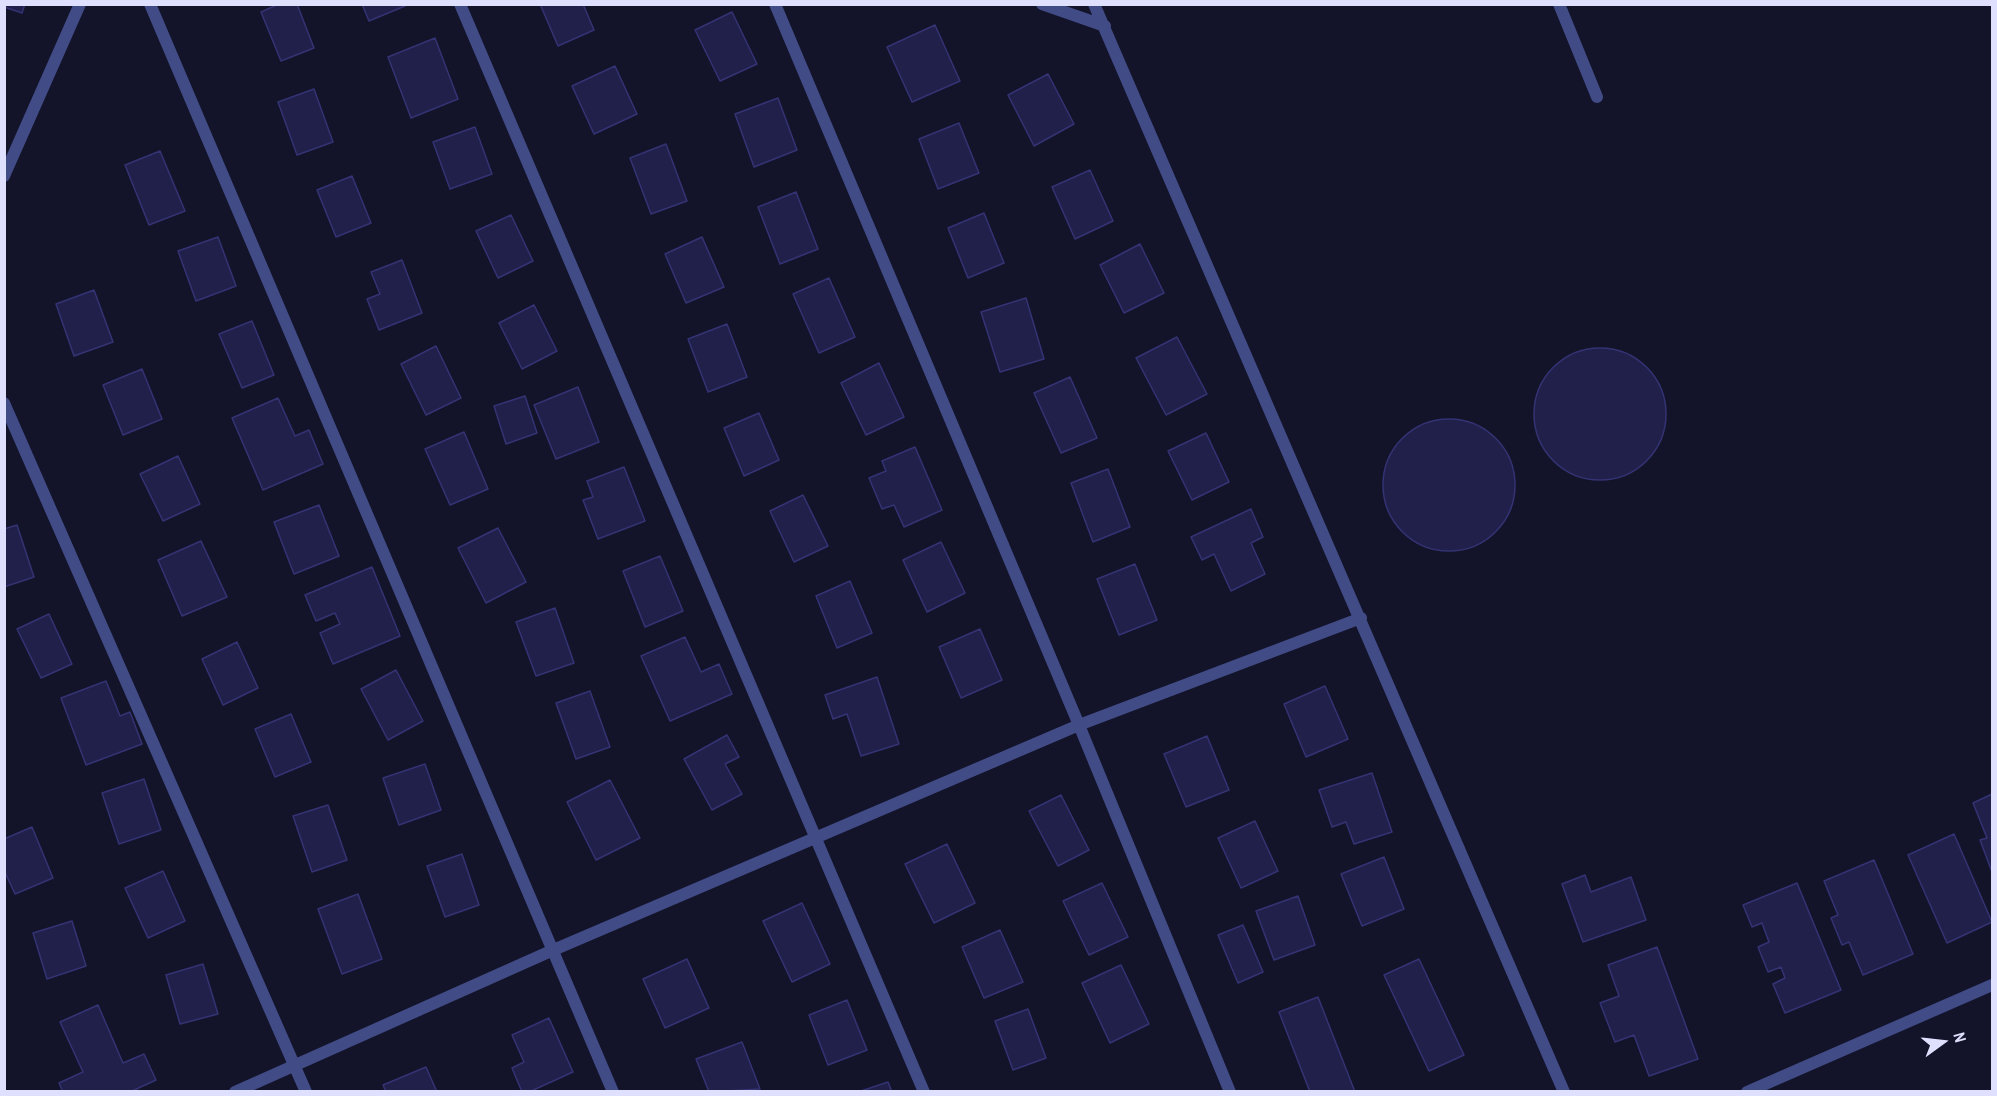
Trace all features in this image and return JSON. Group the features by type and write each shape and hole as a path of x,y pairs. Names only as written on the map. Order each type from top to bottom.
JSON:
{"street":[{"path":"4,176 80,4"},
{"path":"150,4 551,951 613,1092"},
{"path":"460,4 924,1092"},
{"path":"775,4 1079,725 1230,1092"},
{"path":"1042,4 1105,26"},
{"path":"1094,4 1564,1092"},
{"path":"1559,4 1597,97"},
{"path":"4,403 306,1092"},
{"path":"235,1092 551,951 1079,725 1361,618"},
{"path":"1748,1092 1992,985"}],"building":[{"path":"4,4 25,4 22,13 4,7"},
{"path":"279,4 297,4 314,48 281,61 261,12"},
{"path":"362,4 405,4 405,6 369,21"},
{"path":"540,4 583,4 594,30 558,46"},
{"path":"732,12 757,64 720,81 695,30"},
{"path":"935,25 960,81 912,102 887,47"},
{"path":"435,38 458,99 411,118 388,57"},
{"path":"615,66 637,114 594,134 572,86"},
{"path":"1048,74 1074,124 1034,146 1008,95"},
{"path":"314,89 333,142 297,155 278,102"},
{"path":"778,98 797,150 754,167 735,114"},
{"path":"959,123 979,173 938,189 919,139"},
{"path":"475,127 492,174 450,189 433,142"},
{"path":"666,144 687,201 651,214 630,158"},
{"path":"160,151 185,211 149,225 125,165"},
{"path":"1090,170 1113,221 1075,239 1052,187"},
{"path":"352,176 371,223 336,237 317,190"},
{"path":"796,192 818,249 780,264 758,207"},
{"path":"984,213 1004,263 968,278 948,228"},
{"path":"511,215 533,261 498,278 476,231"},
{"path":"218,237 236,286 196,301 178,251"},
{"path":"702,237 724,287 686,303 665,254"},
{"path":"1140,244 1164,293 1124,313 1100,265"},
{"path":"402,260 422,313 379,330 367,299 380,294 371,272"},
{"path":"829,278 855,337 819,353 793,294"},
{"path":"94,290 113,342 74,356 56,304"},
{"path":"1026,298 1044,359 1000,372 981,312"},
{"path":"534,305 557,351 522,369 499,323"},
{"path":"252,321 274,375 242,388 219,334"},
{"path":"727,324 747,377 708,392 688,339"},
{"path":"1177,337 1207,394 1166,415 1136,358"},
{"path":"436,346 461,398 426,415 401,364"},
{"path":"1600,348 1625,353 1647,367 1661,389 1666,414 1661,439 1647,461 1625,475 1600,480 1575,475 1553,461 1539,439 1534,414 1539,389 1553,367 1575,353"},
{"path":"879,363 904,417 866,435 841,383"},
{"path":"142,369 162,419 123,435 103,385"},
{"path":"1070,377 1097,438 1061,453 1034,393"},
{"path":"578,387 599,442 556,459 534,405"},
{"path":"525,396 537,433 506,444 494,406"},
{"path":"278,398 295,436 309,430 323,464 263,490 232,418"},
{"path":"759,413 779,460 744,476 724,428"},
{"path":"1449,419 1474,424 1496,438 1510,460 1515,485 1510,510 1496,532 1474,546 1449,551 1424,546 1402,532 1388,510 1383,485 1388,460 1402,438 1424,424"},
{"path":"464,432 488,489 450,505 425,449"},
{"path":"1206,433 1229,482 1192,500 1168,451"},
{"path":"915,447 942,510 904,527 894,505 882,509 869,478 886,471 882,461"},
{"path":"178,456 200,504 163,521 140,474"},
{"path":"624,467 645,521 598,539 583,500 593,497 587,481"},
{"path":"1108,469 1130,527 1093,542 1071,483"},
{"path":"803,495 828,546 794,562 770,511"},
{"path":"319,505 339,556 294,574 274,522"},
{"path":"1251,509 1263,537 1251,543 1265,574 1231,591 1214,554 1202,560 1191,537"},
{"path":"17,525 34,577 4,587 4,529"},
{"path":"498,528 526,582 486,603 458,548"},
{"path":"201,541 227,597 182,616 158,560"},
{"path":"941,542 965,593 927,612 903,560"},
{"path":"660,556 683,611 645,627 623,571"},
{"path":"1135,564 1157,620 1119,635 1097,579"},
{"path":"372,567 400,636 333,664 320,633 340,624 335,613 316,621 305,595"},
{"path":"850,581 872,633 837,648 816,596"},
{"path":"555,608 574,663 536,676 516,622"},
{"path":"49,614 72,664 41,678 17,629"},
{"path":"980,629 1002,680 961,698 939,647"},
{"path":"685,637 701,672 719,664 732,694 670,721 641,656"},
{"path":"237,642 258,688 223,705 202,659"},
{"path":"396,670 423,721 388,740 361,689"},
{"path":"877,677 899,744 861,756 847,714 833,719 825,695"},
{"path":"106,681 120,716 130,712 142,744 86,765 61,698"},
{"path":"1325,686 1348,739 1306,757 1284,704"},
{"path":"590,691 610,747 576,759 556,703"},
{"path":"291,714 311,762 275,777 255,729"},
{"path":"727,735 739,757 725,764 742,794 712,810 684,759"},
{"path":"1207,736 1229,790 1186,807 1164,754"},
{"path":"425,764 441,810 399,825 383,778"},
{"path":"1372,773 1392,832 1354,844 1346,822 1332,827 1319,790"},
{"path":"144,779 161,830 119,844 102,793"},
{"path":"610,780 640,838 596,860 567,802"},
{"path":"1992,794 1992,872 1980,840 1987,838 1973,803"},
{"path":"1061,795 1089,850 1058,866 1029,811"},
{"path":"328,805 347,860 312,872 293,816"},
{"path":"1255,821 1278,871 1241,888 1218,838"},
{"path":"32,827 53,878 15,894 4,870 4,839"},
{"path":"1954,834 1992,922 1947,943 1908,855"},
{"path":"947,844 975,903 934,923 905,864"},
{"path":"462,854 479,905 445,917 427,866"},
{"path":"1384,857 1404,909 1362,926 1341,874"},
{"path":"1874,860 1913,954 1863,975 1849,942 1842,945 1831,918 1838,915 1824,881"},
{"path":"163,871 185,921 148,938 125,888"},
{"path":"1585,875 1591,892 1631,877 1646,920 1583,942 1562,884"},
{"path":"1102,883 1128,937 1089,955 1063,901"},
{"path":"1797,883 1841,990 1785,1013 1773,984 1785,978 1781,967 1768,972 1758,947 1769,942 1762,923 1752,927 1743,905"},
{"path":"358,894 382,959 342,974 318,909"},
{"path":"1298,896 1315,945 1274,960 1256,911"},
{"path":"802,903 830,964 792,982 763,921"},
{"path":"72,921 86,966 47,979 33,933"},
{"path":"1243,925 1263,972 1238,983 1218,935"},
{"path":"1000,930 1023,982 984,998 962,947"},
{"path":"1657,947 1698,1059 1649,1076 1634,1035 1615,1042 1600,1003 1619,996 1608,965"},
{"path":"687,959 709,1008 665,1028 643,979"},
{"path":"1419,959 1464,1055 1429,1071 1384,975"},
{"path":"203,964 218,1014 180,1024 166,975"},
{"path":"1121,965 1149,1024 1110,1043 1082,983"},
{"path":"1318,997 1355,1092 1310,1092 1279,1012"},
{"path":"847,1000 867,1050 828,1065 809,1015"},
{"path":"98,1005 123,1063 144,1054 156,1080 130,1092 63,1092 59,1083 83,1072 60,1022"},
{"path":"1028,1009 1046,1058 1013,1070 995,1021"},
{"path":"549,1018 573,1072 529,1092 522,1092 512,1068 524,1062 512,1035"},
{"path":"742,1042 760,1089 709,1092 696,1059"},
{"path":"426,1067 437,1092 386,1092 383,1085"},
{"path":"888,1082 892,1092 858,1092"}]}
